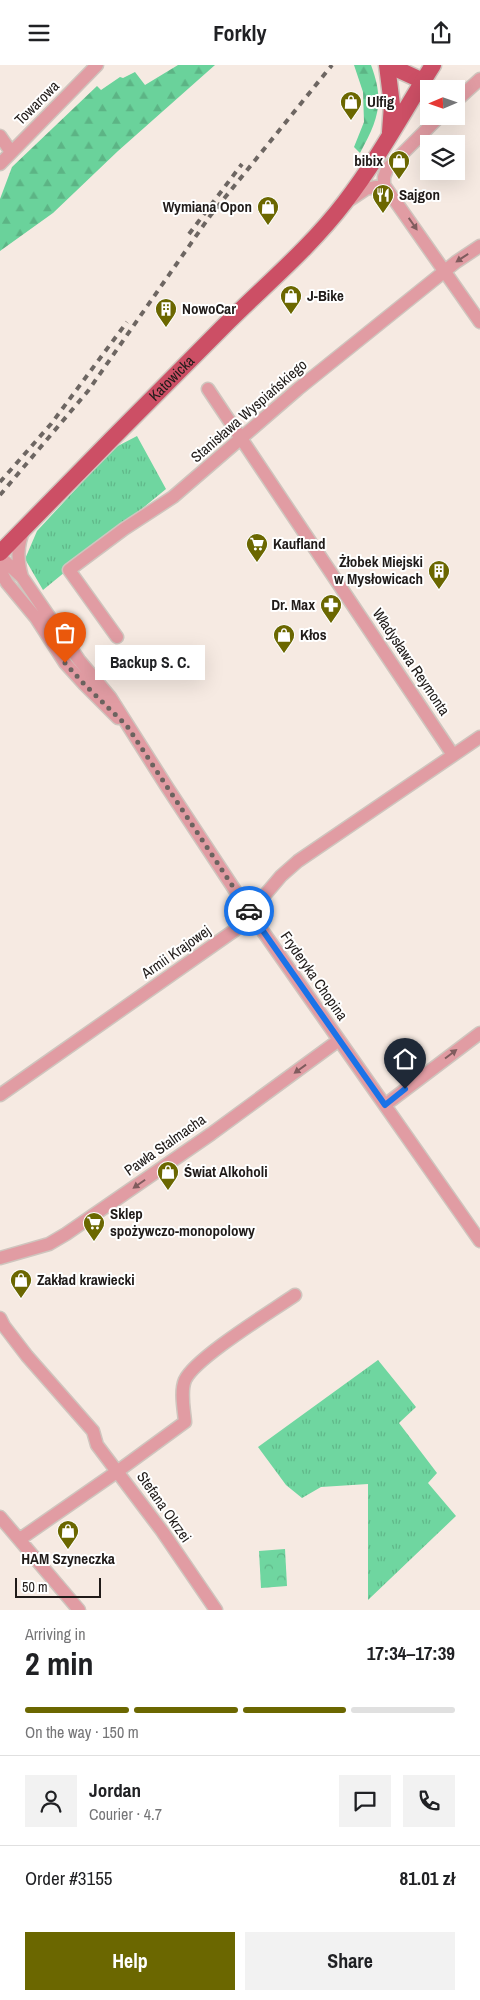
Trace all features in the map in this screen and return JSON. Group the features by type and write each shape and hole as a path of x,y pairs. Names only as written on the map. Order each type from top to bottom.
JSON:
{"main road":[{"path":"387,65 392,105 390,134"},
{"path":"395,65 399,70 421,80"},
{"path":"417,65 423,80"},
{"name":"Katowicka","path":"424,80 433,65"},
{"name":"Katowicka","path":"0,555 132,417 294,258 344,203 420,86"}],"street":[{"name":"Towarowa","path":"0,164 97,65"},
{"path":"465,93 480,79"},
{"path":"431,125 387,169 384,185 480,322"},
{"path":"0,137 11,152"},
{"name":"Katowicka","path":"344,203 366,189 384,185"},
{"name":"Stanisława Wyspiańskiego","path":"117,637 70,570 124,529 173,497 298,389 480,245"},
{"name":"Władysława Reymonta","path":"208,389 242,437 453,755"},
{"name":"Fryderyka Chopina","path":"22,577 18,563 18,552 24,529"},
{"name":"Fryderyka Chopina","path":"0,555 22,577 79,660 110,697 127,726 250,913 480,1241"},
{"name":"Fryderyka Chopina","path":"0,570 3,583 36,618 65,663 127,726"},
{"name":"Fryderyka Chopina","path":"55,647 66,656 79,660"},
{"name":"Fryderyka Chopina","path":"79,660 79,673 84,684"},
{"name":"Armii Krajowej","path":"0,1095 231,933 281,876 298,861 480,737"},
{"path":"385,1105 480,1033"},
{"name":"Pawła Stalmacha","path":"0,1258 49,1244 66,1234 211,1134 339,1041"},
{"path":"0,1318 27,1356 93,1431 97,1445 118,1471 185,1422 182,1397 185,1379 204,1358 295,1295"},
{"name":"Stefana Okrzei","path":"20,1539 118,1471 216,1610"},
{"path":"0,1517 79,1610"}],"green space":[{"path":"178,65 215,65 118,151 53,213 0,251 0,199 12,167 97,86 101,90 120,77 123,78 135,72 145,85"},
{"path":"354,65 371,65 378,90 378,111 360,153 354,147 364,122 363,92"},
{"path":"137,436 166,489 43,590 25,559 37,531 114,448"},
{"path":"378,1360 416,1407 399,1423 437,1473 428,1483 456,1516 368,1600 368,1484 321,1487 302,1498 286,1485 258,1447"},
{"path":"285,1549 287,1586 261,1588 259,1551"}],"railway":[{"path":"0,495 88,391 210,216 332,65"},
{"path":"189,234 242,164"},
{"path":"0,482 51,424 127,322"}],"way so far":[{"path":"65,663 108,709 127,726 249,911"}],"place":[{"name":"Ulfig","path":"351,121"},
{"name":"bibix","path":"399,180"},
{"name":"Sajgon","path":"383,214"},
{"name":"Wymiana Opon","path":"268,226"},
{"name":"J-Bike","path":"291,315"},
{"name":"NowoCar","path":"166,328"},
{"name":"Kaufland","path":"257,563"},
{"name":"Żłobek Miejski w Mysłowicach","path":"439,590"},
{"name":"Dr. Max","path":"331,624"},
{"name":"Kłos","path":"284,654"},
{"name":"Backup S. C.","path":"65,663"},
{"name":"Świat Alkoholi","path":"168,1191"},
{"name":"Sklep spożywczo-monopolowy","path":"94,1242"},
{"name":"Zakład krawiecki","path":"21,1299"},
{"name":"HAM Szyneczka","path":"68,1550"}],"route":[{"path":"249,911 385,1105 405,1089"}]}
